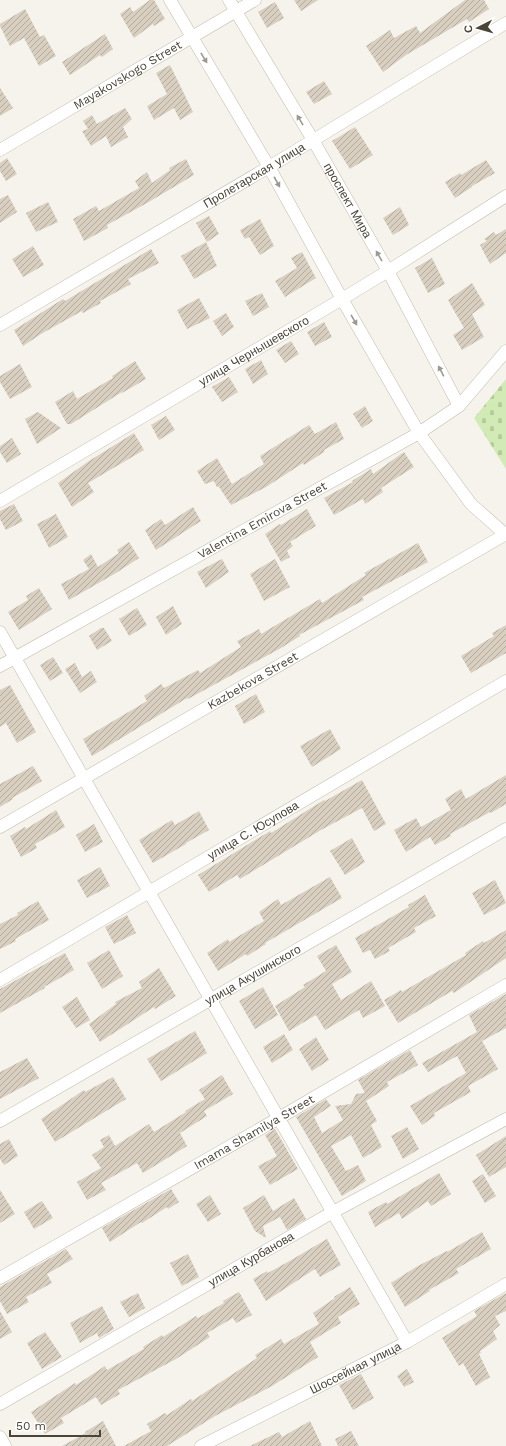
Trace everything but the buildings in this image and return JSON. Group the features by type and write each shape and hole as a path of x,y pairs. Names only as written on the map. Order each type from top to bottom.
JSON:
{"street":[{"path":"170,0 191,38 269,167 419,434 471,504 506,534"},
{"name":"проспект Мира","path":"229,0 388,272 459,406"},
{"name":"Mayakovskogo Street","path":"0,150 255,0"},
{"name":"Пролетарская улица","path":"0,325 269,167 506,22"},
{"name":"улица Чернышевского","path":"0,501 388,272 506,196"},
{"name":"Valentina Emirova Street","path":"0,666 419,434 459,406 506,351"},
{"name":"Kazbekova Street","path":"0,827 506,534"},
{"path":"0,632 407,1342"},
{"name":"улица С. Юсупова","path":"0,980 506,681"},
{"name":"улица Акушинского","path":"0,1121 506,829"},
{"name":"Imama Shamilya Street","path":"0,1278 279,1118 506,985"},
{"name":"улица Курбанова","path":"0,1404 333,1212 506,1119"},
{"name":"Шоссейная улица","path":"200,1446 407,1342 506,1284"},
{"path":"0,1437 5,1446"}],"green space":[{"path":"506,379 506,469 474,418"}]}
